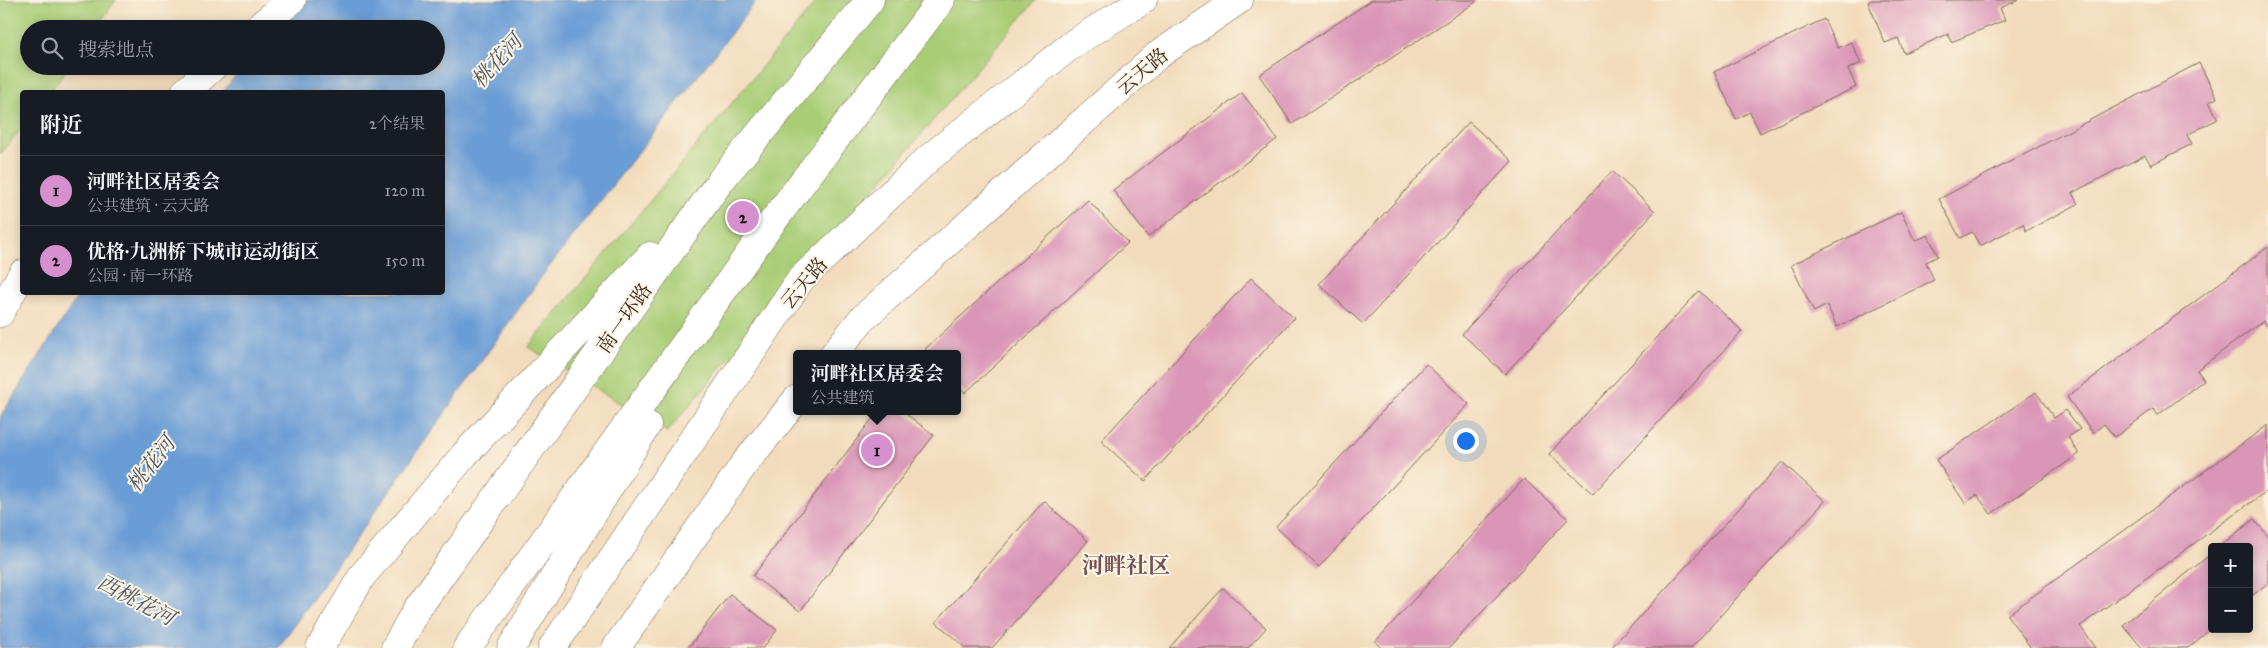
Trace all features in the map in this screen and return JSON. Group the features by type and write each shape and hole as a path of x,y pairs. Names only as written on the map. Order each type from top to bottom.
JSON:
{"main road":[{"path":"267,20 292,0"},
{"name":"南一环路","path":"395,648 415,612 721,180 870,0"},
{"path":"467,648 770,225 941,0"},
{"name":"云天路","path":"552,648 801,279 928,159 1074,43 1143,0"},
{"name":"云天路","path":"837,350 862,319 1150,62 1239,0"},
{"path":"187,90 204,75"},
{"path":"320,648 362,576 464,454 721,180"},
{"path":"511,648 770,225"},
{"path":"0,313 20,278"},
{"path":"616,648 745,463 793,404"}],"green space":[{"path":"0,0 116,0 102,20 20,20 20,75 62,75 51,90 20,90 20,130 0,155"},
{"path":"818,0 1036,0 667,432 528,347"}],"water":[{"path":"296,0 757,0 542,276 278,648 0,648 0,417 79,295 445,295 445,90 225,90 236,75 445,75 445,20 280,20"}],"building":[{"path":"1372,0 1475,0 1476,2 1292,124 1259,75"},
{"path":"1872,0 2019,0 2000,8 2005,20 1951,42 1948,34 1904,53 1898,38 1885,43 1868,2"},
{"path":"1824,19 1838,48 1851,42 1861,63 1848,69 1856,87 1760,133 1750,112 1736,119 1714,72"},
{"path":"2199,63 2217,98 2209,102 2218,119 2187,135 2192,144 2151,165 2145,155 2072,193 2078,204 2026,231 2023,224 1980,246 1972,232 1960,238 1939,199"},
{"path":"1242,93 1277,139 1148,237 1113,190"},
{"path":"1469,122 1512,161 1363,324 1319,284"},
{"path":"1612,171 1655,211 1505,374 1462,334"},
{"path":"1088,200 1128,243 965,393 961,388 961,350 925,349"},
{"path":"1901,212 1915,241 1928,235 1938,256 1926,262 1934,280 1837,327 1827,305 1814,312 1791,265"},
{"path":"2268,247 2268,327 2263,321 2197,370 2204,380 2158,415 2153,409 2115,437 2104,424 2093,433 2067,397"},
{"path":"1251,278 1294,318 1145,481 1101,441"},
{"path":"1699,291 1742,331 1593,494 1549,454"},
{"path":"1426,364 1469,404 1319,567 1276,527"},
{"path":"2036,392 2054,418 2066,410 2080,429 2068,437 2079,454 1991,514 1977,495 1965,503 1936,460"},
{"path":"875,415 907,415 934,435 800,611 753,576"},
{"path":"2268,425 2268,490 2080,626 2096,648 2031,648 2007,615"},
{"path":"1782,462 1825,501 1691,648 1611,648"},
{"path":"1524,479 1568,519 1449,648 1381,648 1375,642"},
{"path":"1044,501 1088,541 992,648 965,648 936,622"},
{"path":"2254,519 2268,536 2268,583 2253,595 2253,543 2224,543"},
{"path":"2208,556 2208,631 2188,648 2142,648 2123,625"},
{"path":"1223,588 1266,628 1248,648 1169,648"},
{"path":"730,594 777,630 763,648 688,648"}],"place":[{"name":"优格·九洲桥下城市运动街区","path":"743,217"},
{"name":"河畔社区居委会","path":"877,450"}],"district":[{"name":"河畔社区","path":"1126,565"}],"water label":[{"name":"桃花河","path":"497,61"},
{"name":"桃花河","path":"151,464"},
{"name":"西桃花河","path":"136,600"}]}
